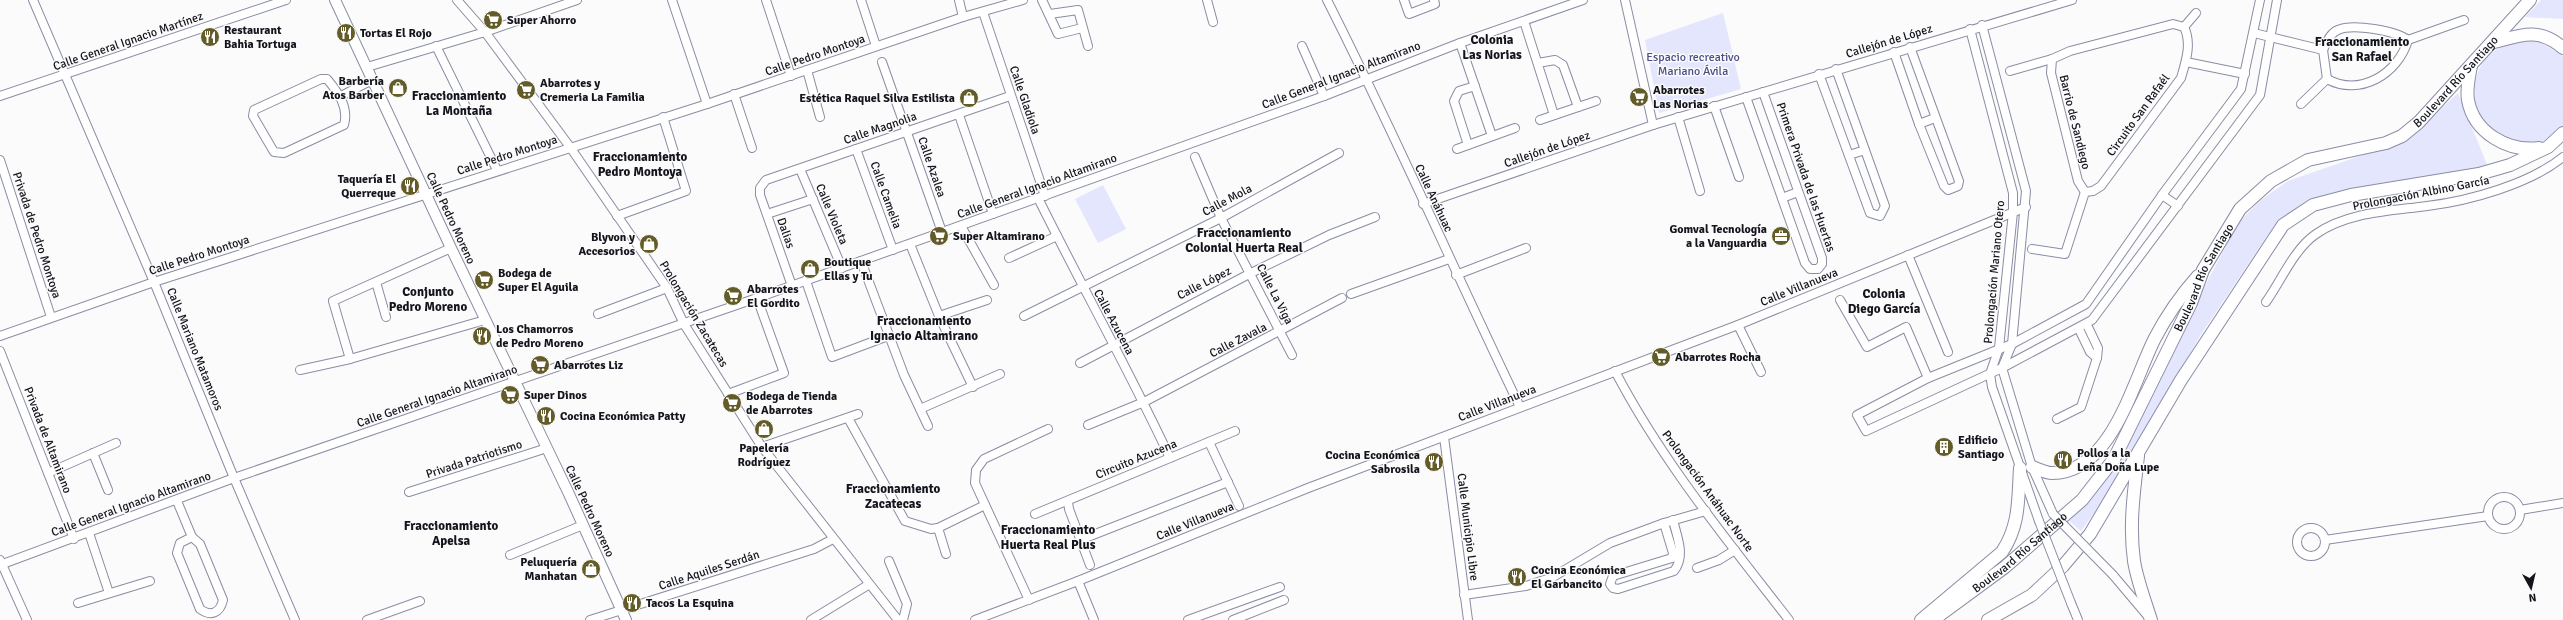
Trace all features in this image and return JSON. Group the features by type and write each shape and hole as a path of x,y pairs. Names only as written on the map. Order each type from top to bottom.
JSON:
{"main road":[{"name":"Boulevard Río Santiago","path":"1933,620 2005,567 2082,500 2114,459 2191,303 2203,270 2240,208 2271,181 2308,160 2386,143 2402,136 2419,122 2494,42 2530,0"},
{"path":"2494,42 2537,34 2554,40 2563,48"},
{"path":"2471,66 2468,101 2476,120 2489,135 2514,147 2527,150 2548,147"},
{"path":"1988,620 2032,595 2063,566 2090,534 2181,380 2283,225 2313,204 2351,195 2479,174 2510,165 2548,147 2563,133"},
{"path":"1921,620 2002,552 2016,525 2026,468 2051,474 2067,471 2084,463 2104,446 2155,338 2179,297 2203,270"},
{"path":"2138,452 2132,516 2132,540 2135,563 2150,620"}],"street":[{"name":"Calle Mariano Matamoros","path":"33,0 154,282 234,478 295,620"},
{"name":"Calle General Ignacio Martínez","path":"0,96 65,76 286,0"},
{"name":"Calle Pedro Moreno","path":"335,0 367,67 374,78 450,248 516,382 624,615"},
{"name":"Prolongación Zacatecas","path":"457,0 484,32 570,147 667,288 684,324 762,447 868,585 898,620"},
{"path":"367,67 484,32 577,0"},
{"path":"672,0 707,104"},
{"path":"766,0 791,76"},
{"path":"861,0 876,46"},
{"path":"959,0 962,17"},
{"name":"Calle Pedro Montoya","path":"0,336 154,282 497,170 707,104 962,17 1023,0"},
{"path":"1042,0 1050,14 1058,34 1082,28"},
{"path":"1207,0 1213,22"},
{"name":"Calle Anáhuac","path":"1327,0 1367,79 1456,275 1520,407"},
{"path":"1404,0 1409,14 1436,4 1434,0"},
{"name":"Calle General Ignacio Altamirano","path":"1,563 74,539 234,478 684,324 961,226 1324,96 1460,43 1583,0"},
{"path":"1625,0 1653,125"},
{"name":"Callejón de López","path":"1423,204 1678,117 1982,25 2072,0"},
{"path":"2260,0 2245,74 2240,89 2162,195 2086,304 2012,344 1928,378 1857,415 1866,431 1990,374 2087,325 2129,274 2260,96 2277,0"},
{"path":"1050,14 1078,10 1088,46"},
{"name":"Calle Gladiola","path":"982,12 1041,197"},
{"path":"2196,13 2184,27 2188,35 2186,62 2245,74"},
{"path":"2408,40 2464,20"},
{"path":"1524,21 1554,115"},
{"name":"Barrio de Sandiego","path":"2085,192 2078,181 2050,73 2052,59 2070,51 2173,24 2184,27"},
{"name":"Prolongación Mariano Otero","path":"1982,25 2026,191 2026,207 2012,344 2002,368"},
{"path":"2327,79 2323,50 2330,37 2338,30 2347,28 2401,34 2408,40"},
{"name":"Prolongación Mariano Otero","path":"1970,29 2013,193 2013,212 1999,348 1990,374"},
{"path":"2254,33 2323,50"},
{"path":"2327,79 2338,85 2352,86 2365,84 2379,79 2405,52 2408,40"},
{"path":"1460,43 1492,136"},
{"path":"436,46 497,170"},
{"path":"1302,46 1324,96"},
{"path":"1894,52 1919,124 1944,186 1948,190 1954,190 1958,186 1959,181 1910,47"},
{"path":"2010,71 2052,59"},
{"path":"1538,64 1555,60 1563,65 1578,107"},
{"name":"Calle Azalea","path":"882,62 942,232"},
{"name":"Circuito San Rafaél","path":"2085,192 2093,192 2100,186 2181,78 2186,62"},
{"path":"1819,74 1870,213 1874,216 1880,216 1885,206 1836,69"},
{"path":"807,70 820,117"},
{"path":"341,96 374,78"},
{"path":"321,79 327,79 341,96 346,118 344,125 284,153 274,152 253,116 254,110 321,79"},
{"path":"2301,104 2327,79"},
{"path":"1468,145 1454,101 1459,91 1475,86"},
{"name":"Primera Privada de las Huertas","path":"1746,97 1805,263 1810,269 1818,269 1822,264 1822,258 1762,92"},
{"path":"734,94 752,148"},
{"name":"Calle Magnolia","path":"760,188 766,180 1010,96"},
{"path":"1540,120 1596,101"},
{"path":"1714,106 1739,178"},
{"path":"959,114 993,214"},
{"path":"617,216 686,191 663,117"},
{"path":"1678,117 1700,191"},
{"path":"1919,124 1935,118"},
{"path":"1457,149 1515,128"},
{"name":"Calle Camelia","path":"856,149 892,250"},
{"path":"1849,155 1865,150"},
{"name":"Calle Mola","path":"1024,316 1221,218 1339,152"},
{"name":"Calle La Viga","path":"1195,157 1221,218 1251,273 1292,355"},
{"name":"Prolongación Albino García","path":"2266,302 2302,248 2316,234 2341,222 2371,213 2429,206 2502,189 2527,179 2563,157"},
{"name":"Privada de Pedro Montoya","path":"0,160 51,317"},
{"name":"Calle Violeta","path":"800,169 842,268"},
{"name":"Dalias","path":"760,188 760,195 792,286"},
{"path":"1782,198 1798,192"},
{"path":"2032,249 2065,254 2085,192"},
{"path":"2162,195 2178,206"},
{"name":"Calle Azucena","path":"1041,197 1057,236 1082,287 1144,402 1170,458"},
{"path":"767,214 813,199"},
{"name":"Calle Villanueva","path":"975,620 1078,581 1308,488 1738,325 1908,254 2026,207"},
{"name":"Calle López","path":"1080,363 1112,344 1251,273 1329,235 1375,217"},
{"path":"961,226 994,285"},
{"path":"1009,258 1057,236"},
{"path":"910,244 939,316 973,387"},
{"path":"350,359 333,301 450,248"},
{"path":"1456,275 1526,248"},
{"path":"1908,254 1948,352"},
{"path":"1351,294 1449,259"},
{"path":"861,261 888,336 928,426"},
{"path":"806,281 832,357 888,336"},
{"path":"376,282 386,317"},
{"path":"598,314 667,288"},
{"path":"728,394 784,373 757,298"},
{"name":"Calle Zavala","path":"1088,425 1144,402 1281,332 1342,298"},
{"path":"939,316 987,300"},
{"path":"1840,300 1868,347 1906,328 1928,378"},
{"path":"300,370 350,359 485,320"},
{"path":"1738,325 1761,372"},
{"path":"2057,419 2081,407 2097,358 2098,348 2087,325"},
{"path":"2079,329 2090,352 2097,358"},
{"name":"Privada de Altamirano","path":"0,351 74,539"},
{"path":"2002,368 2039,521 2072,603 2075,619"},
{"name":"Prolongación Anáhuac Norte","path":"1615,371 1643,420 1706,511 1788,620"},
{"path":"920,410 1000,374"},
{"path":"1990,374 1992,387 2026,468 2053,514 2113,575 2144,610 2150,620"},
{"path":"762,447 858,414"},
{"path":"848,418 905,521 931,529 938,528 985,505"},
{"path":"1029,600 975,483 976,470 984,460 1048,428"},
{"name":"Circuito Azucena","path":"1035,514 1068,502 1073,497 1236,431"},
{"name":"Calle Municipio Libre","path":"1444,437 1468,620"},
{"path":"1209,442 1239,506"},
{"path":"48,473 116,443"},
{"name":"Privada Patriotismo","path":"409,492 547,448"},
{"path":"93,453 108,490"},
{"path":"1080,540 1228,482"},
{"path":"2508,497 2516,502 2520,510 2519,519 2513,526 2504,529 2496,526 2488,516 2492,503 2499,498 2508,497"},
{"path":"177,501 192,537 200,544 223,600 221,609 214,614 206,613 200,609 177,553 180,543 192,537"},
{"path":"1068,502 1069,509 1090,565"},
{"path":"2520,510 2563,503"},
{"path":"1464,595 1526,586 1553,577 1610,543 1673,520 1706,511"},
{"path":"2325,540 2488,516"},
{"path":"1672,558 1613,576 1610,584 1613,588 1618,589 1674,570 1680,564 1681,551 1673,520"},
{"path":"1664,523 1673,553 1672,558"},
{"path":"510,555 583,525"},
{"path":"938,528 946,554"},
{"path":"89,533 109,593"},
{"name":"Calle Aquiles Serdán","path":"590,620 624,615 814,549 833,539"},
{"path":"1697,568 1719,560 1736,550"},
{"path":"1672,558 1680,564"},
{"path":"889,561 907,604 903,620"},
{"path":"1,563 27,620"},
{"path":"1078,581 1094,620"},
{"path":"78,604 109,593 150,582"},
{"path":"811,620 868,585"},
{"path":"1188,620 1204,617 1280,586"},
{"path":"1234,620 1284,600"},
{"path":"367,620 420,601"}],"green space":[{"path":"2541,0 2563,0 2563,19 2525,17"},
{"name":"Espacio recreativo Mariano Ávila","path":"1723,13 1741,89 1659,113 1645,40"},
{"path":"2524,40 2541,42 2563,56 2563,129 2551,138 2538,143 2524,143 2500,136 2491,131 2484,123 2475,102 2474,91 2476,80 2479,70 2485,60 2493,52 2500,48"},
{"path":"2458,93 2488,167 2352,188 2306,201 2267,236 2200,336 2112,489 2081,531 2068,520 2101,483 2238,223 2261,200 2288,181 2406,140"},
{"path":"1103,185 1126,229 1098,243 1075,199"}],"place":[{"name":"Super Ahorro","path":"493,20"},
{"name":"Tortas El Rojo","path":"346,33"},
{"name":"Restaurant Bahia Tortuga","path":"210,37"},
{"name":"Barbería Atos Barber","path":"398,88"},
{"name":"Abarrotes y Cremeria La Familia","path":"526,90"},
{"name":"Abarrotes Las Norias","path":"1639,97"},
{"name":"Estética Raquel Silva Estilista","path":"969,98"},
{"name":"Taquería El Querreque","path":"410,186"},
{"name":"Super Altamirano","path":"939,236"},
{"name":"Gomval Tecnología a la Vanguardia","path":"1781,236"},
{"name":"Blyvon y Accesorios","path":"649,244"},
{"name":"Boutique Ellas y Tu","path":"810,269"},
{"name":"Bodega de Super El Aguila","path":"484,280"},
{"name":"Abarrotes El Gordito","path":"733,296"},
{"name":"Los Chamorros de Pedro Moreno","path":"482,336"},
{"name":"Abarrotes Rocha","path":"1661,357"},
{"name":"Abarrotes Liz","path":"540,365"},
{"name":"Super Dinos","path":"510,395"},
{"name":"Bodega de Tienda de Abarrotes","path":"732,403"},
{"name":"Cocina Económica Patty","path":"546,416"},
{"name":"Papelería Rodríguez","path":"764,429"},
{"name":"Edificio Santiago","path":"1944,447"},
{"name":"Pollos a la Leña Doña Lupe","path":"2063,460"},
{"name":"Cocina Económica Sabrosila","path":"1434,462"},
{"name":"Peluquería Manhatan","path":"591,569"},
{"name":"Cocina Económica El Garbancito","path":"1517,577"},
{"name":"Tacos La Esquina","path":"632,603"}],"district":[{"name":"Colonia Las Norias","path":"1492,46"},
{"name":"Fraccionamiento San Rafael","path":"2362,48"},
{"name":"Fraccionamiento La Montaña","path":"459,102"},
{"name":"Fraccionamiento Pedro Montoya","path":"640,164"},
{"name":"Fraccionamiento Colonial Huerta Real","path":"1244,240"},
{"name":"Conjunto Pedro Moreno","path":"428,298"},
{"name":"Colonia Diego García","path":"1884,300"},
{"name":"Fraccionamiento Ignacio Altamirano","path":"924,328"},
{"name":"Fraccionamiento Zacatecas","path":"893,496"},
{"name":"Fraccionamiento Apelsa","path":"451,532"},
{"name":"Fraccionamiento Huerta Real Plus","path":"1048,536"}]}
